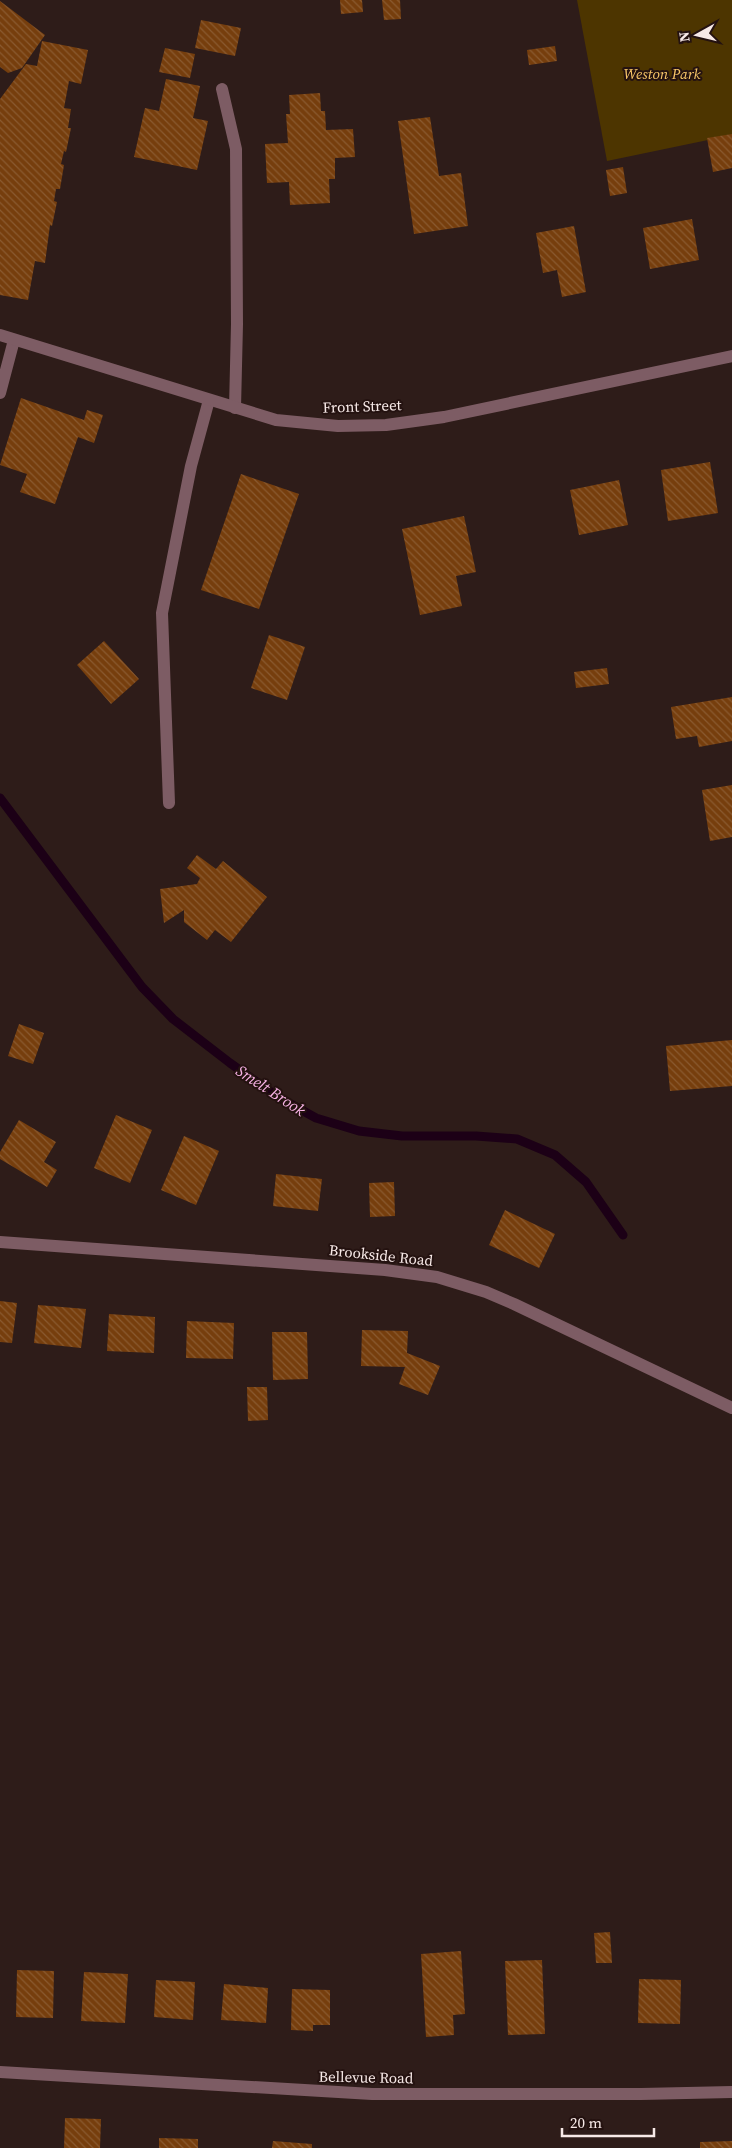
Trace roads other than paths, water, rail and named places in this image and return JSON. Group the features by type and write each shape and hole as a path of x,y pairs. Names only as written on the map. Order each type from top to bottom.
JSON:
{"street":[{"path":"222,89 236,149 237,324 235,408"},
{"name":"Front Street","path":"0,335 235,408 285,421 338,426 386,425 444,417 732,356"},
{"path":"0,393 14,340"},
{"path":"169,803 162,613 191,466 209,400"},
{"name":"Brookside Road","path":"0,1242 385,1270 437,1277 462,1284 514,1304 732,1408"},
{"name":"Bellevue Road","path":"0,2072 372,2094 732,2092"}],"waterway":[{"name":"Smelt Brook","path":"0,798 142,987 173,1019 278,1097 316,1118 359,1131 402,1136 476,1136 517,1139 555,1155 586,1182 623,1235"}],"park label":[{"name":"Weston Park","path":"662,73"}]}
